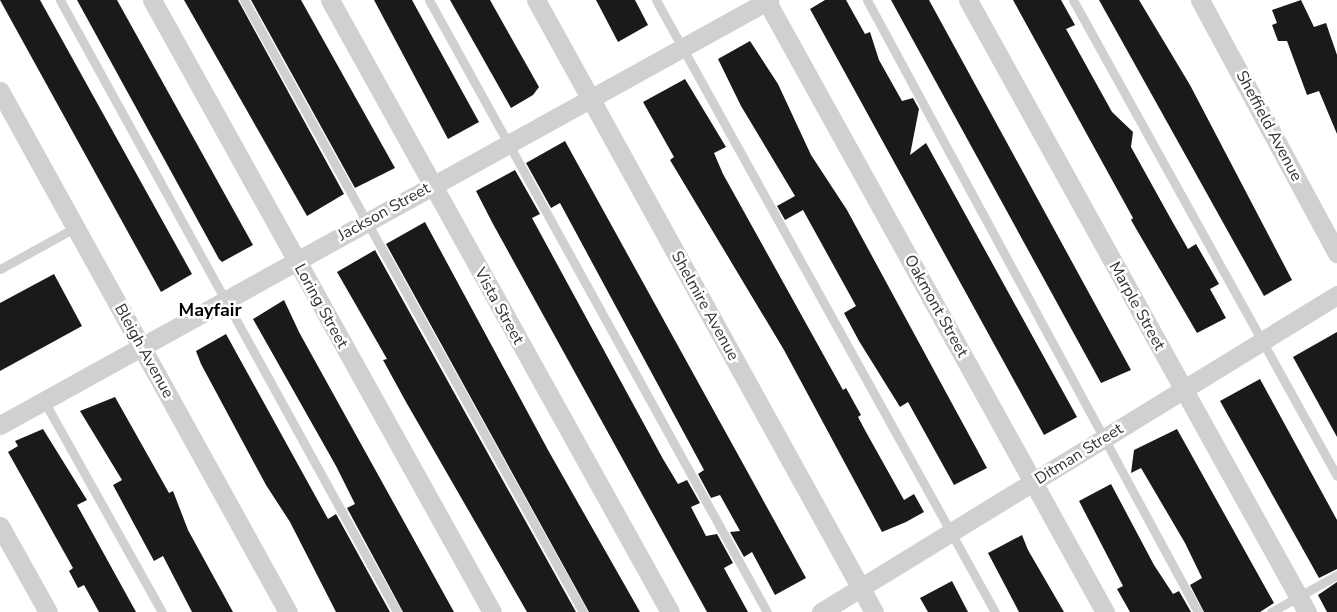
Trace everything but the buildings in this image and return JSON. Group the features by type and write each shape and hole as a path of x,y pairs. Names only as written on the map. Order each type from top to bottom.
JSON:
{"street":[{"name":"Loring Street","path":"152,0 492,612"},
{"name":"Vista Street","path":"330,0 670,612"},
{"name":"Shelmire Avenue","path":"536,0 874,612"},
{"name":"Jackson Street","path":"0,425 767,0"},
{"name":"Oakmont Street","path":"767,0 1105,612"},
{"name":"Marple Street","path":"968,0 1183,391 1303,604"},
{"name":"Sheffield Avenue","path":"1200,0 1337,253"},
{"name":"Bleigh Avenue","path":"0,90 288,612"},
{"name":"Ditman Street","path":"821,612 1337,295"},
{"path":"0,526 48,612"}],"lane":[{"path":"60,0 397,612"},
{"path":"244,0 583,612"},
{"path":"429,0 768,612"},
{"path":"656,0 995,612"},
{"path":"867,0 1107,438 1198,612"},
{"path":"1073,0 1260,343 1337,476"},
{"path":"0,269 76,228"},
{"path":"44,401 162,612"},
{"path":"1270,612 1303,604 1337,575"}],"district":[{"name":"Mayfair","path":"210,310"}]}
